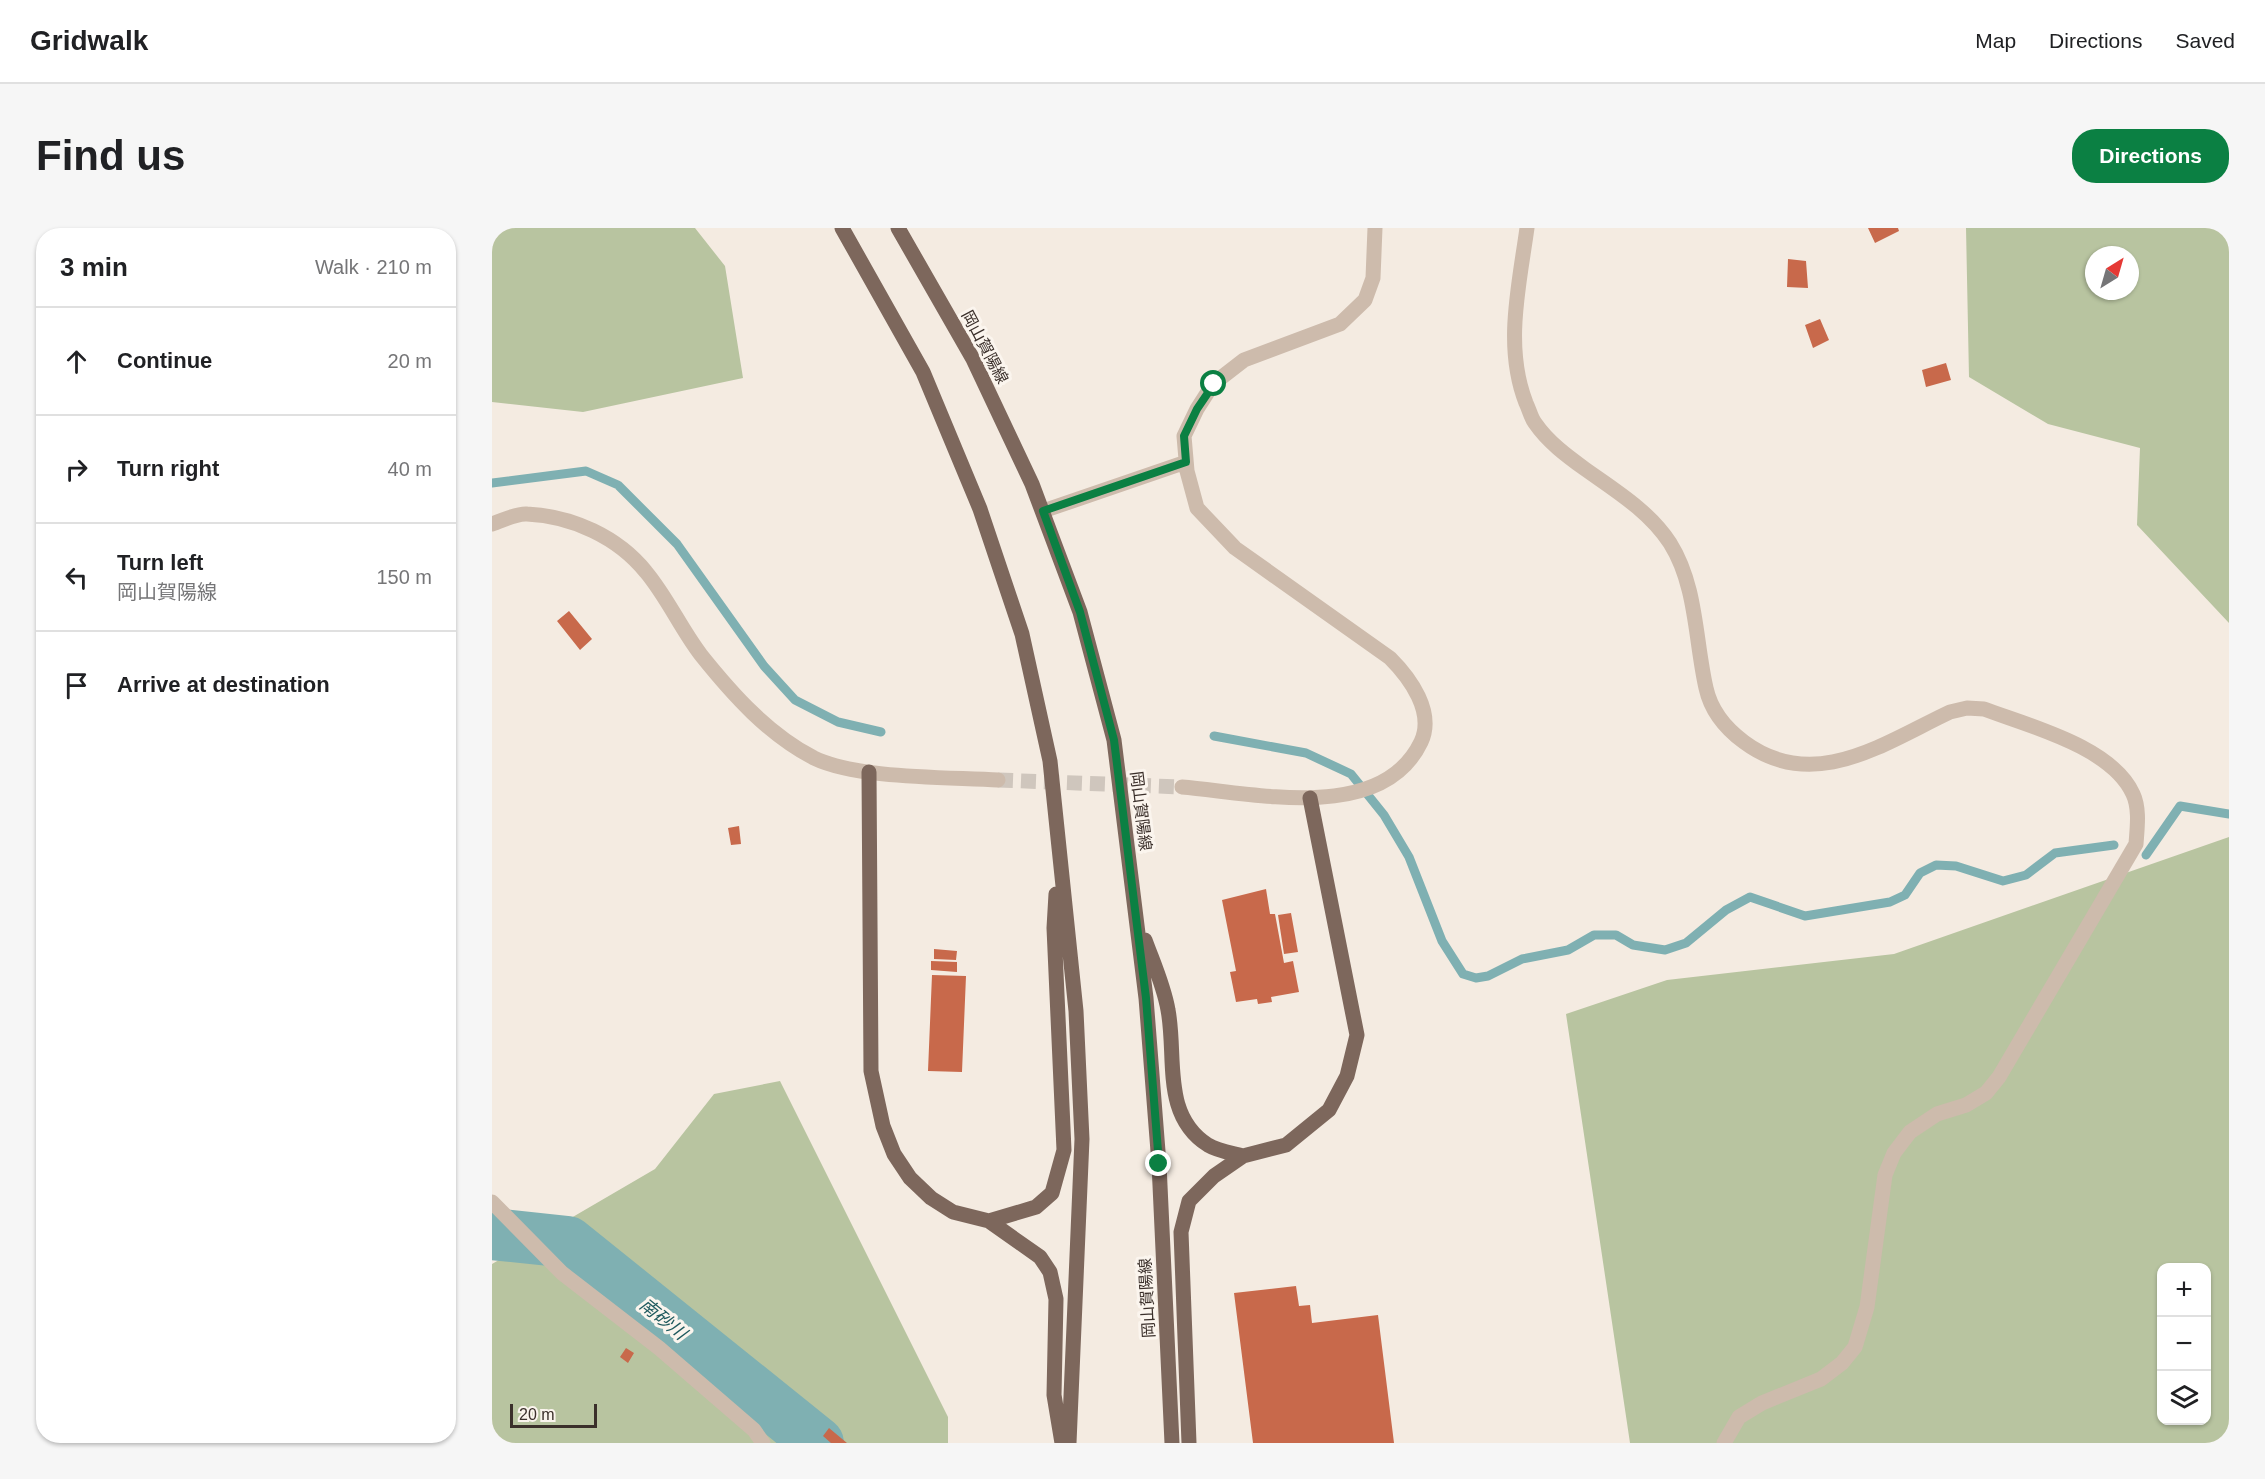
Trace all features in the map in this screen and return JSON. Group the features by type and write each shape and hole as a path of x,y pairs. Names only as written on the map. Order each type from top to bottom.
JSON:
{"main road":[{"path":"842,228 923,372 980,509 1022,634 1050,761 1076,1011 1082,1139 1069,1443"},
{"name":"岡山賀陽線","path":"898,228 973,359 1043,511 1080,612 1114,740 1146,998 1159,1164 1172,1443"},
{"path":"869,772 871,1071 884,1126 894,1154 910,1178 931,1198 953,1212 989,1221 1040,1257 1050,1272 1056,1299 1054,1395 1062,1443"},
{"path":"1189,1443 1181,1232 1189,1202 1214,1176 1243,1156 1286,1145 1329,1110 1347,1076 1357,1035 1310,798"},
{"path":"989,1221 1036,1207 1053,1193 1064,1150 1054,928 1059,852"},
{"path":"1135,908 1168,1009 1173,1085 1181,1115 1192,1132 1210,1146 1243,1156"}],"street":[{"path":"1182,787 1310,798 1356,793 1378,785 1406,767 1423,739 1426,724 1416,690 1405,672 1390,658 1235,548 1197,508 1186,462 1184,436 1197,409 1214,384 1244,360 1340,324 1365,300 1373,278 1375,228"},
{"path":"1527,228 1514,331 1518,382 1534,422 1564,454 1638,508 1657,525 1671,545 1685,572 1702,655 1706,688 1714,712 1732,733 1754,750 1782,762 1816,766 1847,760 1950,712 1968,708 1984,709 2097,756 2114,770 2133,794 2138,820 2136,844 1999,1077 1986,1094 1966,1105 1937,1114 1910,1132 1894,1153 1885,1175 1867,1307 1855,1347 1842,1363 1821,1379 1762,1404 1739,1417 1724,1443"},
{"path":"1043,511 1186,462"},
{"path":"492,524 525,514 574,523 608,537 646,571 699,653 740,703 781,737 816,759 869,772 998,780"},
{"path":"492,1202 562,1273 659,1348 754,1430 763,1443"}],"green space":[{"path":"492,228 695,228 725,266 743,378 583,412 492,402"},
{"path":"1966,228 2229,228 2229,623 2137,525 2140,448 2048,424 1969,377"},
{"path":"2229,837 2229,1443 1630,1443 1566,1014 1667,980 1894,954"},
{"path":"780,1081 948,1417 948,1443 492,1443 492,1264 655,1169 714,1094"}],"building":[{"path":"1868,228 1898,228 1899,231 1875,243"},
{"path":"1788,259 1806,261 1808,288 1787,287"},
{"path":"1820,319 1829,340 1813,348 1805,325"},
{"path":"1946,363 1951,380 1926,387 1922,370"},
{"path":"569,611 592,639 580,650 557,621"},
{"path":"739,826 741,844 731,845 728,828"},
{"path":"1266,889 1270,914 1275,914 1284,963 1293,961 1299,992 1271,997 1272,1002 1258,1004 1257,999 1236,1002 1230,972 1236,971 1222,900"},
{"path":"1291,913 1298,952 1284,954 1278,915"},
{"path":"934,949 957,951 956,960 934,959"},
{"path":"931,961 957,962 957,972 931,970"},
{"path":"932,975 966,976 962,1072 928,1071"},
{"path":"1296,1286 1299,1306 1310,1305 1312,1323 1378,1315 1394,1443 1253,1443 1234,1293"},
{"path":"626,1348 634,1353 628,1363 620,1357"},
{"path":"829,1428 847,1443 831,1443 823,1436"}],"waterway":[{"path":"492,483 586,471 618,485 677,544 764,666 795,700 838,722 881,732"},
{"path":"1214,736 1306,753 1351,774 1384,815 1409,857 1442,941 1463,974 1476,978 1488,976 1522,959 1568,950 1594,935 1616,935 1633,945 1665,950 1686,943 1726,910 1750,897 1805,916 1890,902 1905,895 1920,873 1936,865 1956,866 2003,881 2026,875 2055,853 2114,845"},
{"path":"2146,855 2180,806 2229,814"},
{"name":"南砂川","path":"492,1234 568,1242 818,1443"}],"tunnel":[{"path":"998,780 1182,787"}],"route":[{"path":"1159,1164 1146,998 1114,740 1080,612 1043,511 1186,462 1184,436 1197,409 1214,384"}]}
